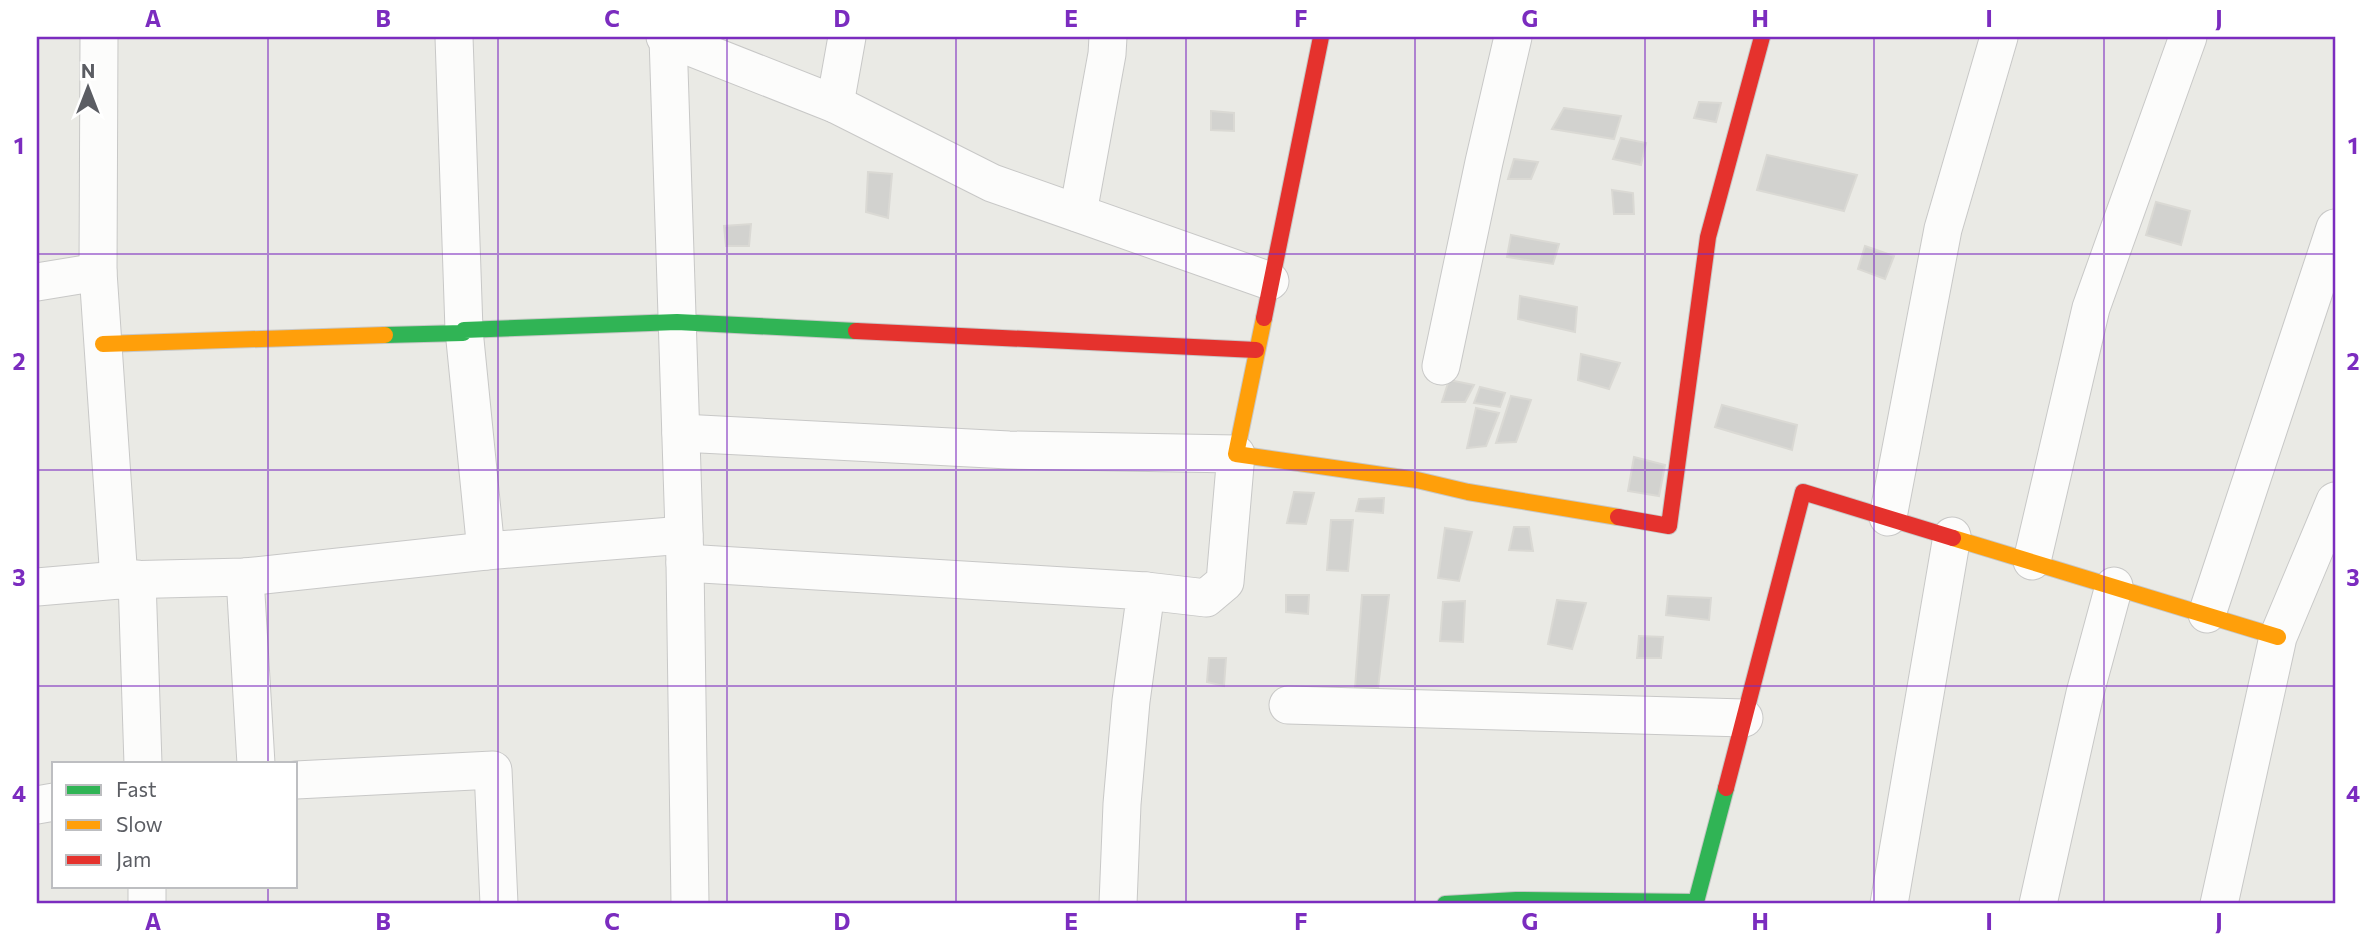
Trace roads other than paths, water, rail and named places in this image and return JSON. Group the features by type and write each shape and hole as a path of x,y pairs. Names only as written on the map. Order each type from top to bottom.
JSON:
{"street":[{"path":"99,37 98,272 143,762"},
{"path":"454,37 464,331 486,551"},
{"path":"690,904 685,549 667,37 835,104 992,183 1270,281"},
{"path":"835,104 848,37"},
{"path":"1078,213 1108,37"},
{"path":"37,587 128,580 245,577 486,551 685,549 1206,598 1225,582 1236,454 1321,37"},
{"path":"1441,366 1483,162 1513,37"},
{"path":"681,433 1009,450 1236,454 1417,480 1468,492 1669,526 1708,237 1762,37"},
{"path":"1888,517 1943,229 1999,37"},
{"path":"2032,561 2091,308 2188,37"},
{"path":"2207,614 2335,228"},
{"path":"37,282 98,272"},
{"path":"103,344 463,334 464,331 677,322 1256,350"},
{"path":"1445,904 1696,901 1803,492 2278,637"},
{"path":"2219,904 2278,637 2335,501"},
{"path":"1889,904 1952,536"},
{"path":"245,577 256,762"},
{"path":"2038,904 2085,693 2113,586"},
{"path":"1118,904 1128,727 1146,592"},
{"path":"1288,705 1744,718"},
{"path":"298,780 493,770 499,904"}]}
